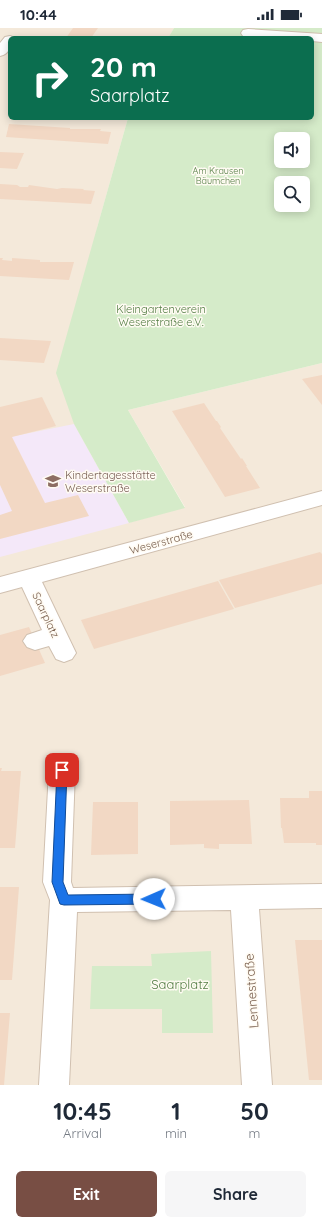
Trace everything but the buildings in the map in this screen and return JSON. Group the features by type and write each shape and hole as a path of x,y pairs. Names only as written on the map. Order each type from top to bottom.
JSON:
{"street":[{"path":"13,36 20,28"},
{"path":"248,33 292,36"},
{"path":"0,52 8,43"},
{"name":"Weserstraße","path":"0,585 322,498"},
{"name":"Saarplatz","path":"29,577 52,643"},
{"path":"54,1085 64,900 57,882 62,770"},
{"path":"64,900 322,896"},
{"name":"Lennestraße","path":"244,897 257,1085"}],"shaded area":[{"path":"0,28 174,28 169,36 8,36 8,120 127,120 97,228 74,424 128,523 185,507 128,410 322,363 322,1085 0,1085"},
{"name":"Kindertagesstätte Weserstraße","path":"74,424 129,523 0,557 0,439"}],"green space":[{"name":"Kleingartenverein Weserstraße e.V.","path":"174,28 322,28 322,363 128,410 185,508 129,523 74,424 56,373 127,120 314,120 314,36 169,36"},
{"name":"Saarplatz","path":"211,951 213,1033 162,1033 162,1009 90,1009 92,966 152,966 151,954"}],"place":[{"name":"Kindertagesstätte Weserstraße","path":"53,481"}],"route":[{"path":"62,770 57,882 64,900 154,899"}],"park label":[{"name":"Am Krausen Bäumchen","path":"218,176"}]}
